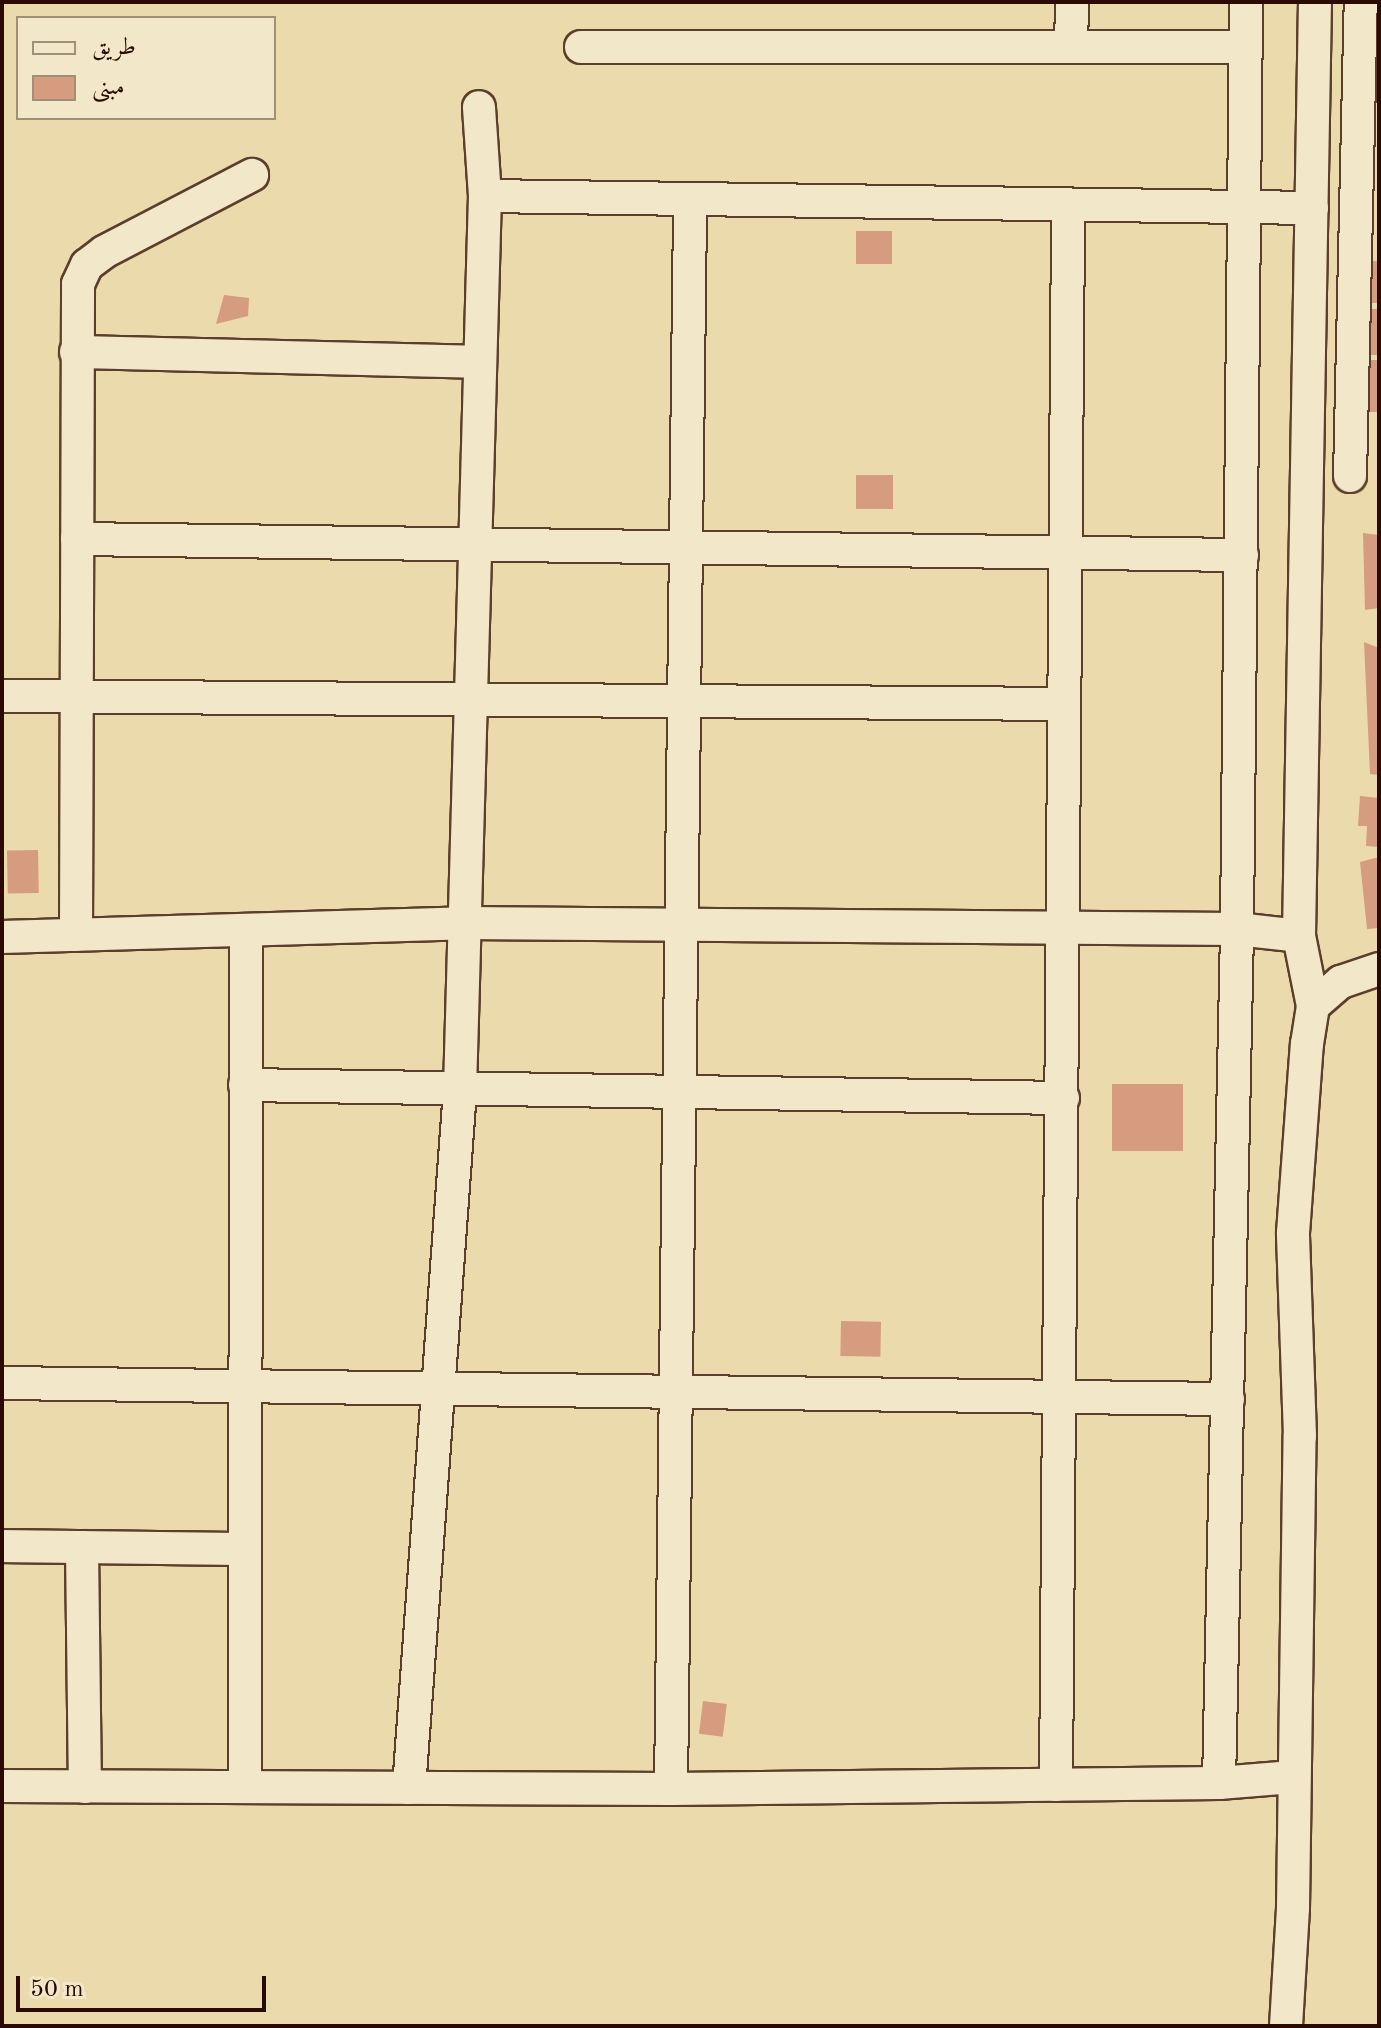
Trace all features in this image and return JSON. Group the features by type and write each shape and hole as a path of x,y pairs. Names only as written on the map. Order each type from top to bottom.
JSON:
{"street":[{"path":"1071,47 1072,2"},
{"path":"1219,1783 1237,929 1246,2"},
{"path":"1286,2026 1300,1436 1293,1233 1313,1006 1299,936 1315,2"},
{"path":"1350,476 1361,2"},
{"path":"581,47 1246,47"},
{"path":"409,1788 435,1391 460,1090 472,541 485,196 479,107"},
{"path":"76,935 78,284 87,265 252,175"},
{"path":"485,196 1312,208"},
{"path":"671,1789 674,1394 688,705 684,544 690,200"},
{"path":"1056,1785 1055,1399 1065,928 1063,704 1067,551 1068,205"},
{"path":"76,352 478,362"},
{"path":"77,539 472,541 1242,555"},
{"path":"2,696 688,705 1063,704"},
{"path":"2,937 465,923 1237,929 1299,936"},
{"path":"245,1787 246,930"},
{"path":"1313,1006 1341,982 1379,969"},
{"path":"245,1085 1063,1098"},
{"path":"2,1383 1228,1399"},
{"path":"2,1546 244,1549"},
{"path":"82,1547 85,1787"},
{"path":"2,1786 671,1789 1219,1783 1293,1777"}],"building":[{"path":"856,231 892,231 892,264 856,264"},
{"path":"1371,261 1379,261 1379,303 1369,303"},
{"path":"224,295 249,298 248,316 216,324"},
{"path":"1366,309 1379,309 1379,355 1366,355"},
{"path":"1367,360 1379,360 1379,412 1367,412"},
{"path":"856,475 893,475 893,509 856,509"},
{"path":"1363,533 1379,535 1379,608 1365,610"},
{"path":"1364,642 1379,648 1379,775 1370,774"},
{"path":"1360,796 1379,798 1379,847 1366,846 1367,826 1358,826"},
{"path":"38,850 39,893 8,894 7,851"},
{"path":"1379,857 1379,928 1367,929 1360,862"},
{"path":"1112,1084 1183,1084 1183,1151 1112,1151"},
{"path":"841,1321 881,1322 880,1357 840,1356"},
{"path":"703,1701 727,1704 723,1737 699,1734"}]}
